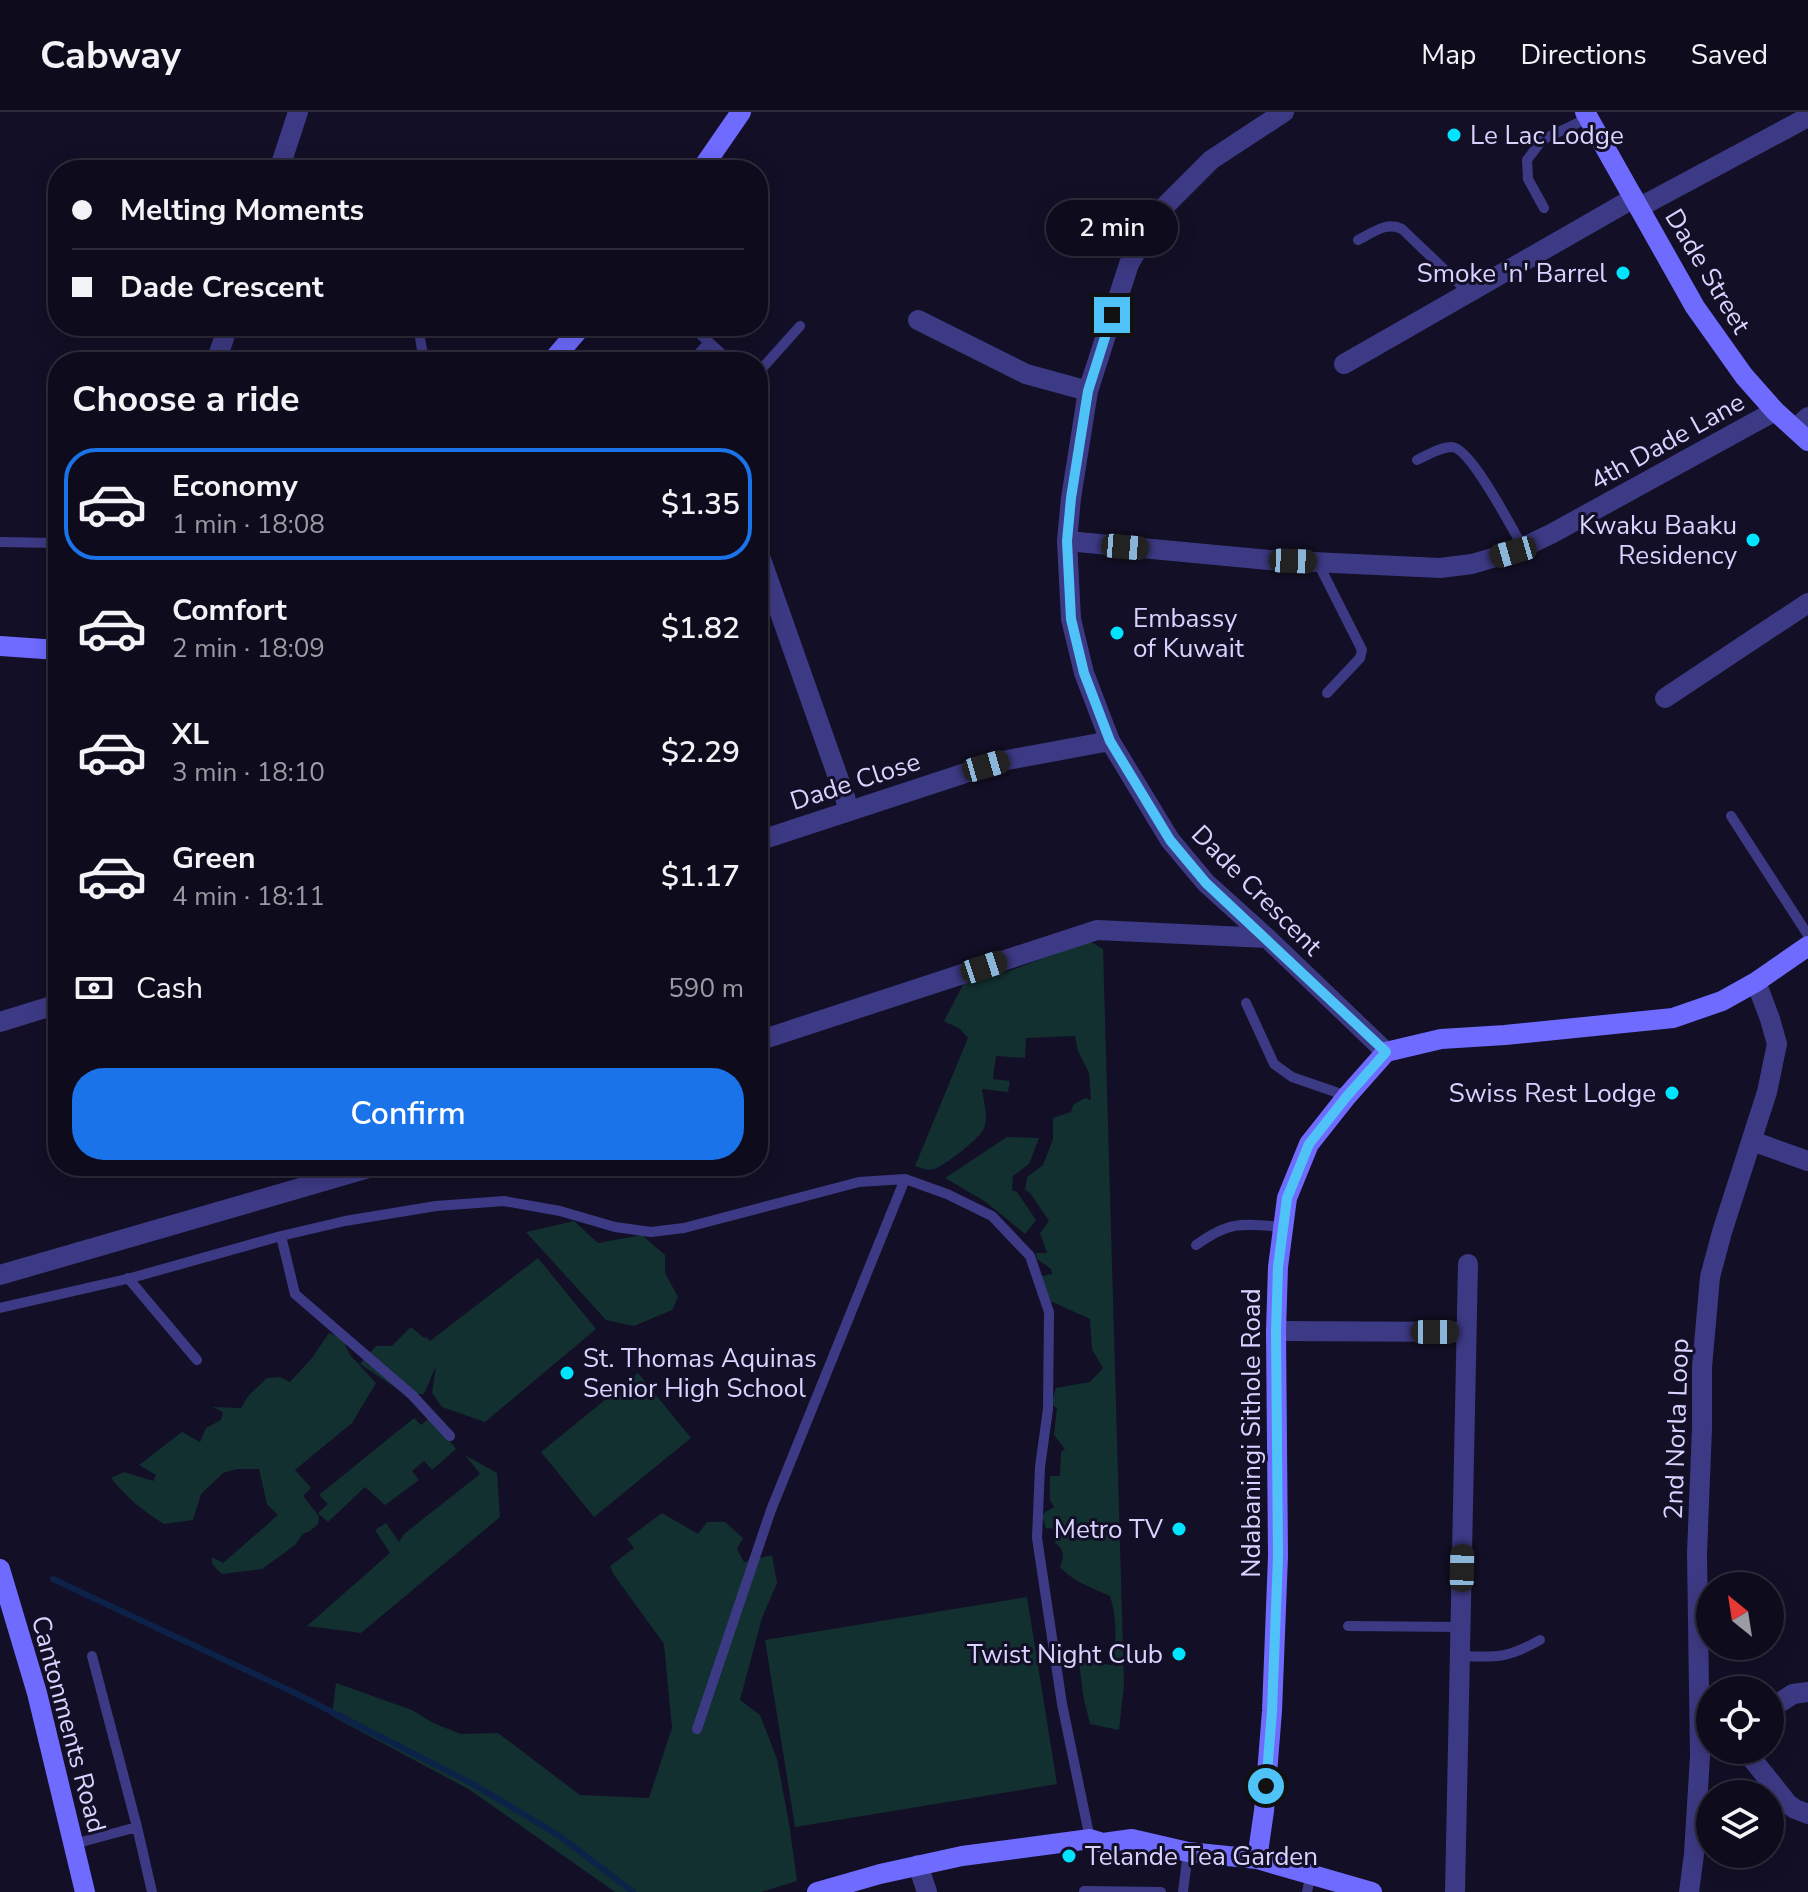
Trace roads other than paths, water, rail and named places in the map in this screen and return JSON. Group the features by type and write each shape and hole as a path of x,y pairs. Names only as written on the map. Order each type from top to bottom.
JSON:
{"street":[{"path":"282,160 298,112"},
{"path":"708,160 741,112"},
{"name":"Dade Crescent","path":"1284,112 1211,160 1159,212 1129,264 1088,391 1067,541 1071,619 1084,673 1110,741 1170,840 1206,883 1386,1052"},
{"name":"Dade Street","path":"1587,115 1695,307 1744,376 1775,411 1804,429"},
{"path":"1344,364 1637,202 1808,117"},
{"path":"918,320 1026,374 1088,391"},
{"path":"560,352 573,336"},
{"name":"4th Dade Lane","path":"1067,541 1269,560 1440,568 1472,564 1513,552 1551,534 1775,411"},
{"path":"768,579 848,810"},
{"path":"1665,698 1808,603"},
{"path":"0,646 48,649"},
{"name":"Dade Close","path":"768,838 1002,761 1110,741"},
{"path":"768,1038 1097,930 1267,938"},
{"path":"1386,1052 1441,1039 1673,1018 1722,1001 1808,946"},
{"name":"2nd Norla Loop","path":"1702,1676 1697,1553 1702,1367 1710,1277 1767,1092 1777,1044 1756,982"},
{"path":"0,1022 48,1007"},
{"name":"Ndabaningi Sithole Road","path":"1257,1859 1272,1711 1278,1556 1276,1331 1278,1267 1287,1198 1309,1144 1386,1052"},
{"path":"1752,1141 1808,1161"},
{"path":"0,1275 342,1176"},
{"path":"1455,1892 1468,1264"},
{"path":"1276,1331 1466,1332"},
{"name":"Cantonments Road","path":"1,1580 37,1693 85,1892"},
{"path":"1784,1700 1793,1694 1808,1692"},
{"name":"2nd Norla Loop","path":"1689,1892 1704,1764"},
{"path":"1756,1764 1788,1804 1808,1814"},
{"path":"817,1892 962,1856 1090,1839 1103,1843 1132,1839 1188,1852 1257,1859 1309,1883 1372,1892"},
{"path":"918,1865 927,1892"}],"lane":[{"path":"1544,208 1528,179 1527,160 1542,140 1587,115"},
{"path":"1358,240 1389,225 1396,226 1469,293"},
{"path":"768,362 800,326"},
{"path":"702,336 720,352"},
{"path":"700,352 709,342"},
{"path":"1417,460 1451,447 1465,453 1523,547"},
{"path":"0,542 48,543"},
{"path":"1317,562 1362,650 1360,658 1327,693"},
{"path":"1731,816 1808,935"},
{"path":"1246,1003 1274,1064 1292,1077 1347,1096"},
{"path":"697,1729 771,1510 905,1179"},
{"path":"0,1308 345,1221 436,1206 504,1201 560,1211 615,1227 651,1232 684,1228 859,1182 905,1179 947,1194 992,1216 1030,1256 1049,1312 1048,1409 1040,1467 1037,1538 1062,1704 1090,1839"},
{"path":"1196,1245 1212,1233 1238,1224 1283,1227"},
{"path":"281,1236 295,1294 412,1395 450,1436"},
{"path":"128,1278 197,1360"},
{"path":"1348,1626 1460,1627"},
{"path":"1460,1656 1503,1657 1540,1640"},
{"path":"92,1656 152,1892"},
{"path":"74,1844 137,1827"},
{"path":"1183,1892 1188,1852"},
{"path":"1084,1891 1161,1892"}],"waterway":[{"path":"53,1579 295,1693 473,1784 561,1837 633,1892"}],"place":[{"name":"Le Lac Lodge","path":"1454,135"},
{"name":"Smoke 'n' Barrel","path":"1623,273"},
{"name":"Kwaku Baaku Residency","path":"1753,540"},
{"name":"Embassy of Kuwait","path":"1117,633"},
{"name":"Swiss Rest Lodge","path":"1672,1093"},
{"name":"St. Thomas Aquinas Senior High School","path":"567,1373"},
{"name":"Metro TV","path":"1179,1529"},
{"name":"Twist Night Club","path":"1179,1654"},
{"name":"Telande Tea Garden","path":"1069,1856"}]}
